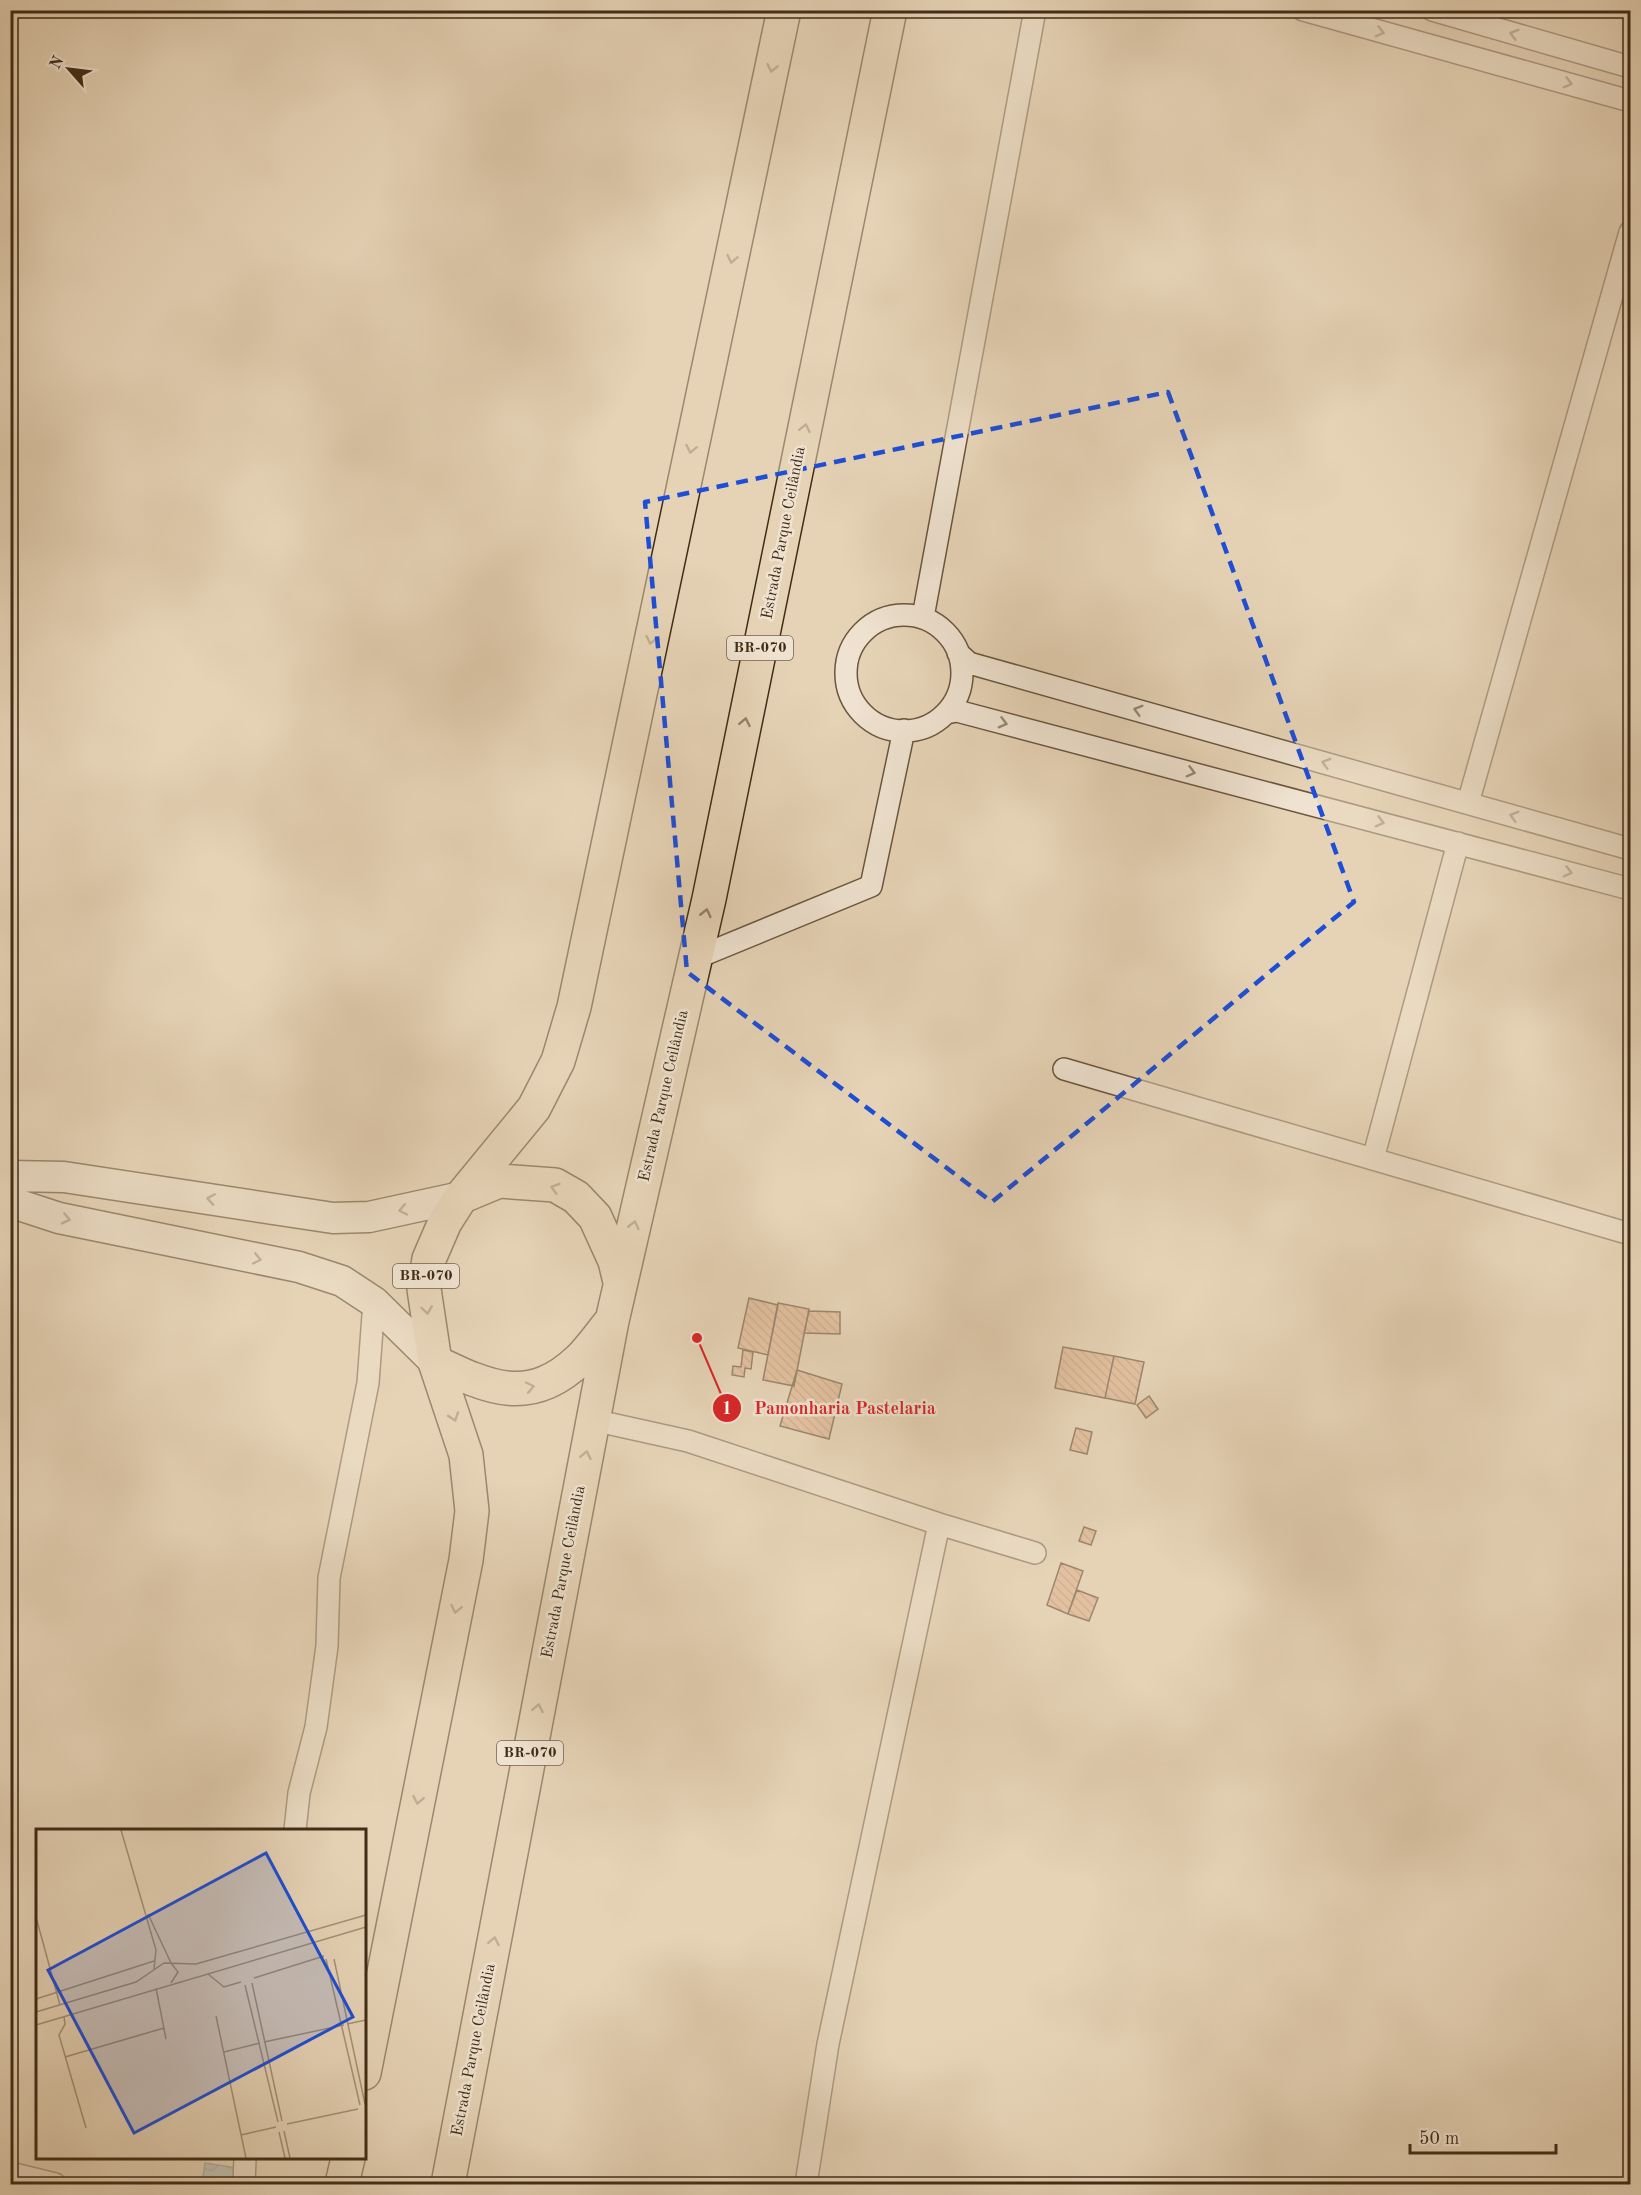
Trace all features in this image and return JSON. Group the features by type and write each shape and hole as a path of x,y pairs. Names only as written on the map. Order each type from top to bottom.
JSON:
{"highway":[{"name":"BR-070","path":"366,2063 466,1560 471,1511 466,1455 435,1362 424,1289 429,1259 445,1222 461,1197 534,1108 558,1061 574,1007 784,10"},
{"name":"Estrada Parque Ceilândia","path":"448,2184 612,1321 710,899 890,10"},
{"path":"461,1197 499,1181 555,1185 576,1197 595,1217 615,1261 620,1282"},
{"path":"435,1362 502,1389 529,1389 554,1380 580,1359 612,1321"},
{"path":"342,2184 348,2159"}],"main road":[{"path":"10,1176 64,1177 333,1218 369,1217 461,1197"},
{"path":"10,1202 59,1218 299,1267 342,1281 374,1302 435,1362"}],"street":[{"path":"923,617 1035,10"},
{"path":"1303,10 1630,101"},
{"path":"1432,10 1630,67"},
{"path":"1468,803 1630,232"},
{"path":"904,614 923,617 940,626 953,641 958,653 961,658 962,678 957,697 946,713 930,725 911,730 893,730 875,723 860,711 850,695 846,677 848,658 856,640 868,627 885,617 904,614"},
{"path":"958,653 969,663 1630,849"},
{"path":"946,713 957,711 1630,889"},
{"path":"696,958 871,886 904,730"},
{"path":"1372,1159 1458,843"},
{"path":"1064,1069 1630,1234"},
{"path":"295,1829 299,1793 316,1727 327,1646 329,1578 368,1383 374,1302"},
{"path":"593,1420 688,1441 939,1524 1035,1553"},
{"path":"806,2184 828,2043 939,1524"},
{"path":"244,2184 245,2159"},
{"path":"10,2173 54,2184"}],"highlighted area":[{"path":"1168,392 1354,902 992,1202 687,972 645,502"}],"water":[{"path":"205,2163 244,2169 241,2184 202,2184"}],"building":[{"path":"749,1298 778,1305 768,1355 738,1348"},
{"path":"778,1303 809,1309 794,1386 763,1380"},
{"path":"809,1311 840,1312 840,1334 804,1333"},
{"path":"1063,1347 1114,1356 1105,1398 1055,1388"},
{"path":"743,1350 753,1352 751,1369 745,1368 744,1377 732,1375 733,1366 741,1367"},
{"path":"1114,1356 1144,1362 1135,1404 1105,1398"},
{"path":"797,1370 842,1384 829,1439 780,1426"},
{"path":"1149,1396 1158,1409 1146,1418 1137,1405"},
{"path":"1076,1428 1092,1432 1087,1454 1070,1450"},
{"path":"1084,1527 1096,1531 1091,1545 1079,1541"},
{"path":"1061,1563 1083,1571 1068,1614 1047,1605"},
{"path":"1077,1590 1098,1598 1089,1621 1068,1614"}],"place":[{"name":"Pamonharia Pastelaria","path":"697,1338"}]}
